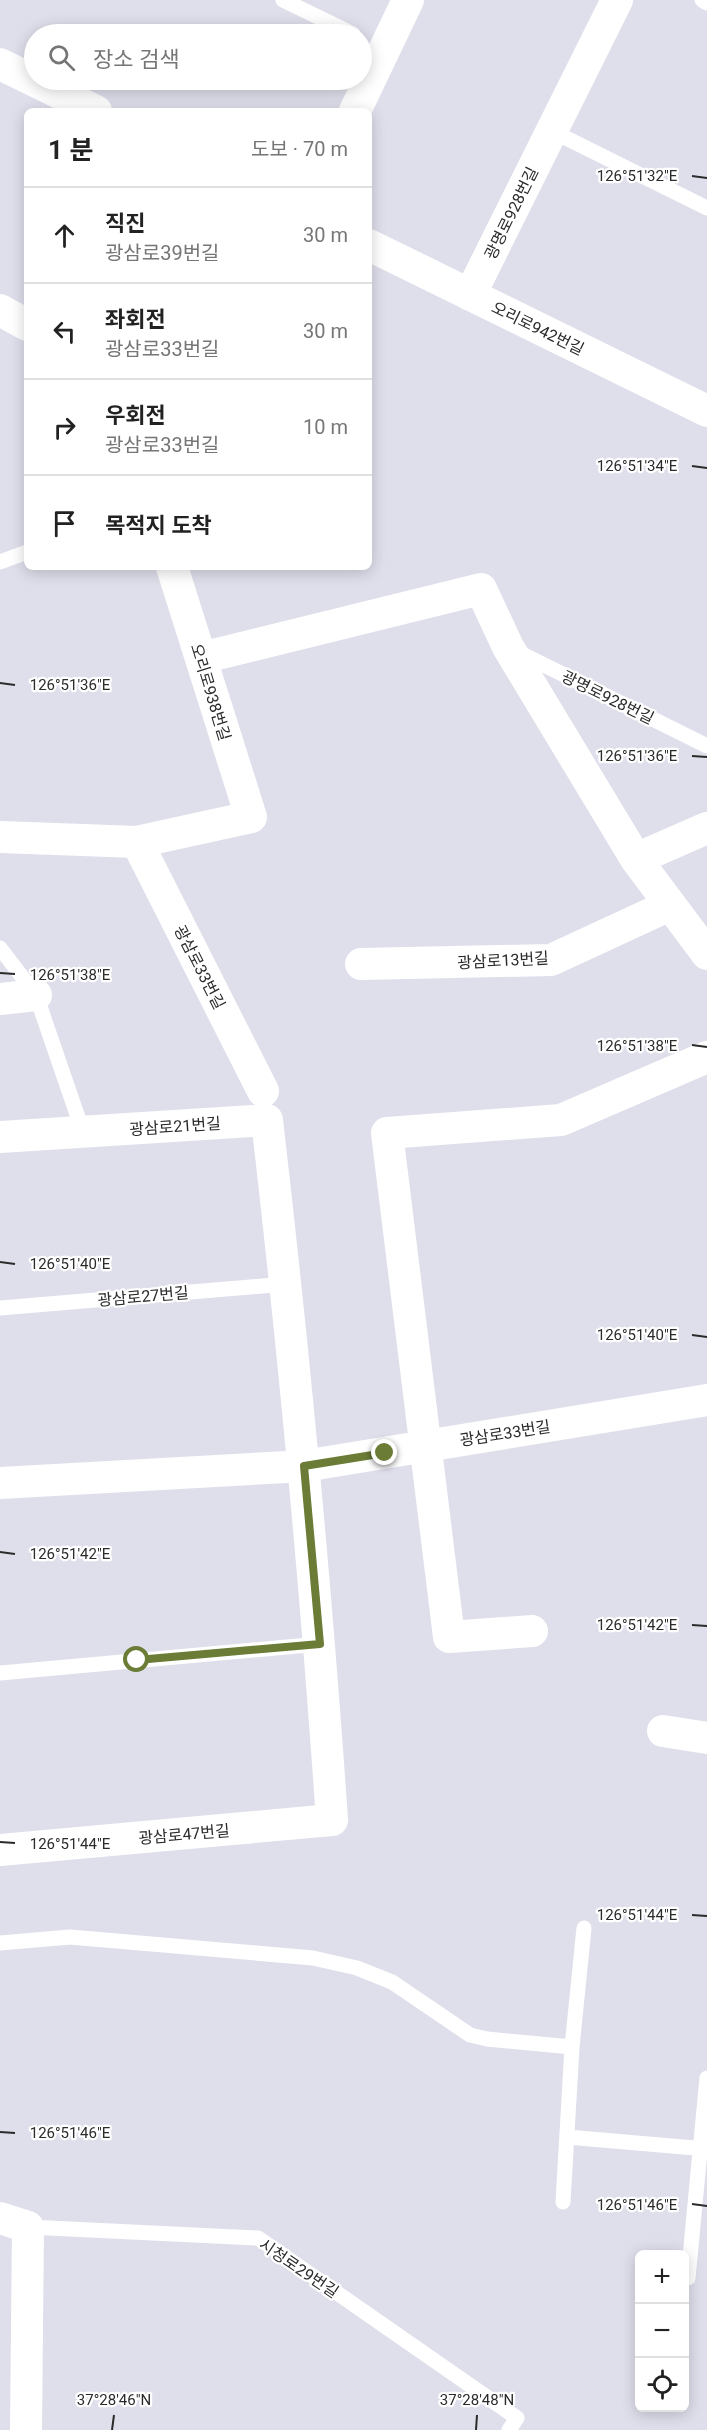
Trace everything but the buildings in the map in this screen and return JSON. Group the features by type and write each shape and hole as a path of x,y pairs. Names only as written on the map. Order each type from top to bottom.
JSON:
{"street":[{"path":"373,44 408,0"},
{"name":"광명로928번길","path":"471,295 618,0"},
{"path":"0,64 24,76"},
{"path":"53,90 90,108"},
{"path":"356,108 361,90"},
{"name":"오리로942번길","path":"372,246 707,411"},
{"path":"0,310 24,324"},
{"name":"오리로938번길","path":"137,842 251,817 173,570"},
{"path":"201,658 481,588 508,647 636,859 707,954"},
{"path":"636,859 707,828"},
{"path":"0,837 137,842"},
{"name":"광삼로33번길","path":"137,842 265,1106 304,1466 320,1644 332,1820"},
{"name":"광삼로13번길","path":"361,964 551,960 670,905"},
{"path":"0,999 36,995"},
{"path":"532,1631 448,1637 387,1132 561,1120 707,1058"},
{"name":"광삼로21번길","path":"0,1137 83,1132 265,1106"},
{"name":"광삼로33번길","path":"0,1484 304,1466 707,1400"},
{"path":"663,1731 707,1738"},
{"name":"광삼로47번길","path":"0,1850 332,1820"},
{"name":"시청로29번길","path":"14,2223 26,2430"}],"lane":[{"path":"283,0 332,24"},
{"path":"702,0 707,3"},
{"path":"552,131 707,208"},
{"path":"0,562 24,553"},
{"name":"광명로928번길","path":"508,647 707,746"},
{"path":"0,948 36,995 83,1132"},
{"name":"광삼로27번길","path":"0,1308 286,1284"},
{"path":"0,1673 320,1644"},
{"path":"562,2202 572,2047 584,1928"},
{"path":"0,1943 70,1937 313,1958 357,1968 392,1982 470,2035 572,2047"},
{"path":"689,2270 704,2149 707,2078"},
{"path":"567,2137 704,2149"},
{"name":"시청로29번길","path":"14,2223 258,2238 517,2418 509,2430"}],"route":[{"path":"137,1660 320,1644 304,1466 385,1453"}]}
